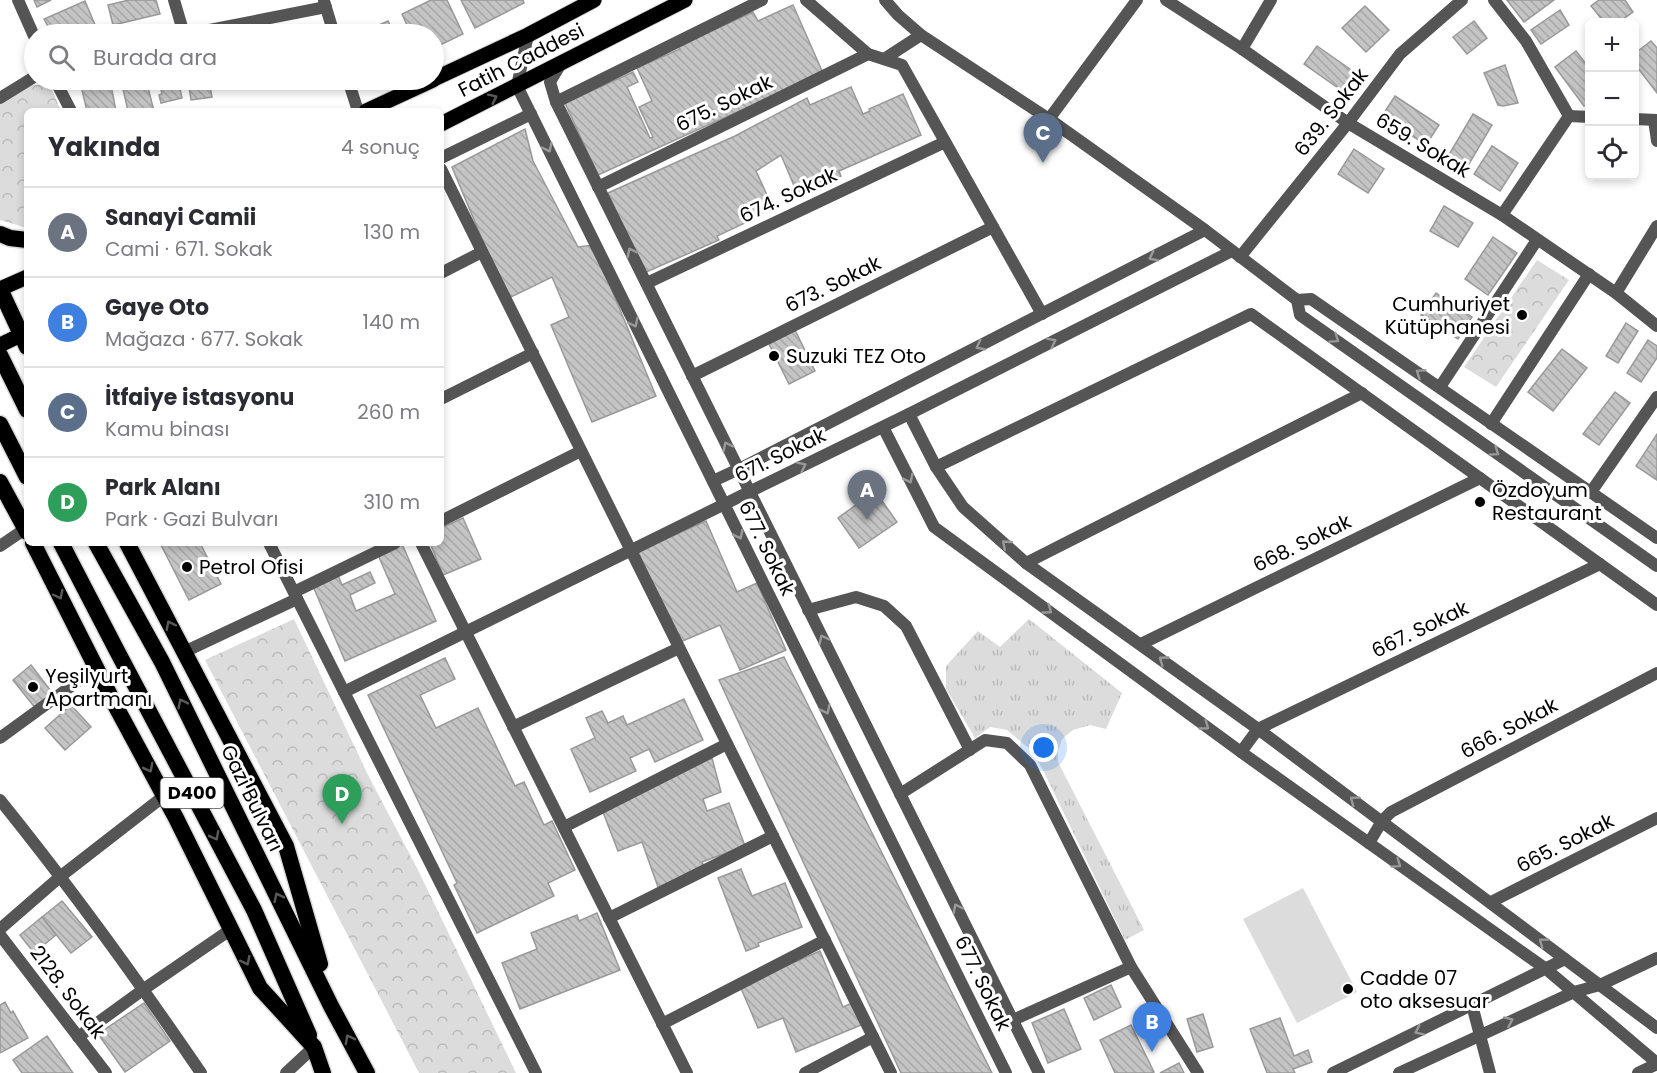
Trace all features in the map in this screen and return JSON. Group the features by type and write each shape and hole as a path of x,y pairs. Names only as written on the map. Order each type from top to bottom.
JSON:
{"highway":[{"path":"0,234 9,238 24,240"},
{"path":"0,289 24,336"},
{"path":"0,355 24,404"},
{"path":"0,424 24,471"},
{"path":"0,482 24,527"},
{"path":"34,546 164,796 260,988 314,1047 323,1073"},
{"name":"D400","path":"63,546 254,910 314,1047 328,1073"},
{"name":"Gazi Bulvarı","path":"98,546 162,662 366,1073"},
{"path":"130,546 286,846 331,1006"}],"main road":[{"name":"Fatih Caddesi","path":"444,74 528,35 594,0"},
{"name":"Fatih Caddesi","path":"444,123 685,0"},
{"name":"Fatih Caddesi","path":"372,108 410,90"},
{"path":"0,289 24,278"},
{"path":"0,345 24,338"}],"street":[{"path":"18,0 29,24"},
{"path":"174,0 181,24"},
{"path":"556,102 762,0"},
{"path":"806,0 868,54 902,65 1042,314"},
{"path":"885,0 898,15 921,34 1049,119 1205,230 1297,300 1311,299 1657,538"},
{"path":"1049,119 1137,0"},
{"name":"659. Sokak","path":"1166,0 1242,49 1348,123 1502,215 1616,293 1657,326"},
{"path":"1242,49 1271,0"},
{"name":"639. Sokak","path":"1236,254 1348,123 1400,54 1462,0"},
{"path":"1494,0 1526,41 1569,116"},
{"path":"234,24 325,4 331,24"},
{"path":"884,59 921,34"},
{"path":"518,86 528,35"},
{"name":"675. Sokak","path":"598,187 868,54"},
{"name":"677. Sokak","path":"562,62 550,82 556,102 1039,1073"},
{"path":"0,98 24,83"},
{"name":"677. Sokak","path":"518,86 1006,1073"},
{"path":"60,90 69,108"},
{"path":"351,90 356,108"},
{"path":"444,157 531,114"},
{"path":"1569,116 1585,117"},
{"path":"1502,215 1569,116"},
{"path":"1639,119 1656,120 1657,141"},
{"name":"674. Sokak","path":"647,283 945,142"},
{"path":"444,175 891,1073"},
{"path":"1616,293 1657,226"},
{"name":"673. Sokak","path":"692,376 993,227"},
{"name":"671. Sokak","path":"713,481 1205,230"},
{"path":"1440,387 1536,240"},
{"path":"444,271 482,252"},
{"name":"671. Sokak","path":"344,692 1236,254"},
{"path":"1491,424 1589,274"},
{"path":"1297,300 1300,315 1657,566"},
{"path":"936,467 1251,314 1657,605"},
{"path":"444,398 533,353"},
{"path":"1026,563 1362,393"},
{"path":"1591,492 1657,397"},
{"path":"909,414 936,467 963,507 1026,563 1258,729 1657,1028"},
{"path":"883,427 934,527 1240,752 1546,969 1657,1064 1638,1073"},
{"path":"444,519 581,451"},
{"name":"668. Sokak","path":"1141,644 1480,478"},
{"path":"0,546 24,537"},
{"path":"271,546 536,1073"},
{"path":"184,652 389,546"},
{"path":"423,546 687,1073"},
{"name":"667. Sokak","path":"1258,729 1600,564"},
{"path":"808,610 856,597 884,606 906,626 970,750"},
{"path":"513,727 680,648"},
{"path":"0,738 96,668"},
{"name":"666. Sokak","path":"1382,821 1391,812 1657,673"},
{"path":"1240,752 1258,729"},
{"path":"900,794 986,740 1008,743 1030,765 1131,967 1198,1073"},
{"path":"564,827 727,744"},
{"path":"0,929 61,876 164,796"},
{"path":"0,800 61,876 144,989 201,1073"},
{"name":"665. Sokak","path":"1491,902 1657,818"},
{"path":"1369,843 1382,821"},
{"path":"609,918 773,836"},
{"path":"78,1037 230,930"},
{"name":"2128. Sokak","path":"0,935 106,1073"},
{"path":"662,1024 825,940"},
{"path":"1399,1073 1574,992 1600,985 1657,958"},
{"path":"1333,1073 1565,959"},
{"path":"1013,1020 1131,967"},
{"path":"1472,1005 1490,1073"},
{"path":"805,1073 873,1037"},
{"path":"286,1073 314,1047"}],"green space":[{"path":"24,88 24,90 52,90 60,108 24,108 24,227 0,220 0,103"},
{"path":"1537,260 1569,280 1496,387 1464,367"},
{"path":"294,619 369,777 418,870 516,1073 419,1073 205,660"},
{"path":"1029,619 1122,693 1106,729 1090,725 1073,730 1062,739 1058,751 1058,762 1144,930 1125,940 1042,768 1031,750 1007,730 990,727 975,738 946,689 946,666 978,631 1000,647"},
{"path":"1303,888 1357,992 1297,1023 1243,919"}],"building":[{"path":"34,0 51,0 37,7"},
{"path":"129,0 156,0 160,14 113,24 108,5"},
{"path":"431,0 447,0 463,34 444,43 444,24 406,24 402,14"},
{"path":"461,0 523,0 524,3 475,28"},
{"path":"1507,0 1554,0 1524,22"},
{"path":"1599,0 1625,0 1633,12 1625,18 1601,18 1591,6"},
{"path":"85,1 95,24 47,24 44,19"},
{"path":"793,5 823,73 598,175 565,103 633,72 638,82 627,87 650,138 653,137 639,107 652,101 637,68 680,49 678,46 753,12 758,21"},
{"path":"1365,6 1389,30 1366,52 1342,28"},
{"path":"1560,10 1569,25 1541,44 1531,30"},
{"path":"1474,21 1487,38 1467,54 1453,37"},
{"path":"1651,41 1657,48 1657,93 1639,70 1639,50"},
{"path":"1317,46 1354,72 1341,90 1304,64"},
{"path":"1576,51 1585,63 1585,105 1584,106 1555,67"},
{"path":"1505,65 1518,103 1503,106 1498,105 1484,73"},
{"path":"851,87 863,114 903,94 921,135 839,171 841,176 798,195 781,155 756,171 773,208 717,236 719,240 644,273 608,193 735,136 807,98 810,105"},
{"path":"82,90 112,90 115,108 86,108"},
{"path":"123,90 149,90 153,108 127,108"},
{"path":"161,90 180,90 182,98 161,103 159,95 162,94"},
{"path":"190,90 211,90 212,97 191,100"},
{"path":"1395,96 1439,125 1426,145 1382,116"},
{"path":"1473,114 1492,125 1466,169 1447,158"},
{"path":"525,129 533,161 578,247 593,245 656,396 592,422 551,325 569,317 552,277 507,299 452,167"},
{"path":"1492,146 1518,163 1500,191 1474,174"},
{"path":"1354,149 1384,169 1368,193 1338,174"},
{"path":"1444,206 1473,223 1458,247 1430,231"},
{"path":"1493,237 1517,253 1488,295 1465,279"},
{"path":"1436,293 1472,317 1458,339 1421,315"},
{"path":"1626,323 1638,331 1618,363 1606,356"},
{"path":"795,330 815,371 789,384 769,344"},
{"path":"1648,340 1657,346 1657,358 1641,382 1627,373"},
{"path":"1562,349 1587,368 1553,411 1528,392"},
{"path":"1615,392 1630,403 1599,445 1583,434"},
{"path":"1657,434 1657,480 1636,466"},
{"path":"875,491 897,522 859,548 838,518"},
{"path":"463,518 481,559 443,575 431,546 444,546 444,527"},
{"path":"706,521 737,592 757,583 786,650 740,670 720,625 678,643 638,551"},
{"path":"162,546 202,546 221,584 189,600"},
{"path":"403,546 436,621 345,661 312,584 337,573 342,585 370,572 375,583 350,595 356,611 395,594 378,555"},
{"path":"784,657 992,1073 901,1073 719,680"},
{"path":"445,658 455,679 420,695 436,728 478,708 515,786 524,782 544,825 552,821 575,870 548,883 554,896 477,933 454,885 457,883 368,695"},
{"name":"Yeşilyurt Apartmanı","path":"31,665 54,695 36,709 13,680"},
{"path":"684,699 703,740 655,762 649,749 630,758 636,771 590,792 571,749 595,738 586,718 602,711 608,723 623,716 627,725"},
{"path":"71,705 91,727 65,750 45,728"},
{"path":"712,758 721,792 703,799 707,811 729,803 745,846 702,862 705,869 658,887 642,842 618,851 603,812"},
{"path":"741,869 752,896 785,883 802,927 758,943 759,946 746,951 718,878"},
{"path":"62,901 92,937 71,953 42,917"},
{"path":"597,913 620,970 520,1009 502,963 537,949 531,933 577,915 579,921"},
{"path":"42,917 56,935 34,953 20,935"},
{"path":"820,951 843,1007 852,1003 861,1025 796,1052 783,1018 758,1028 740,986"},
{"path":"1111,985 1121,1007 1094,1020 1084,998"},
{"path":"5,1002 11,1013 13,1011 28,1038 0,1053 0,1005"},
{"path":"144,1003 170,1041 125,1072 98,1034"},
{"path":"1064,1009 1081,1049 1048,1063 1032,1023"},
{"path":"1203,1014 1213,1047 1197,1052 1187,1019"},
{"path":"1280,1018 1294,1056 1308,1050 1312,1062 1293,1069 1295,1073 1267,1073 1250,1029"},
{"path":"1131,1025 1154,1072 1115,1073 1100,1040"},
{"path":"47,1036 73,1073 22,1073 13,1060"},
{"path":"1179,1063 1184,1073 1160,1073"}],"place":[{"name":"İtfaiye istasyonu","path":"1043,163"},
{"name":"Cumhuriyet Kütüphanesi","path":"1522,315"},
{"name":"Suzuki TEZ Oto","path":"774,356"},
{"name":"Özdoyum Restaurant","path":"1480,502"},
{"name":"Sanayi Camii","path":"867,520"},
{"name":"Petrol Ofisi","path":"187,567"},
{"name":"Yeşilyurt Apartmanı","path":"33,687"},
{"name":"Park Alanı","path":"342,824"},
{"name":"Cadde 07 oto aksesuar","path":"1348,989"},
{"name":"Gaye Oto","path":"1152,1052"}]}
